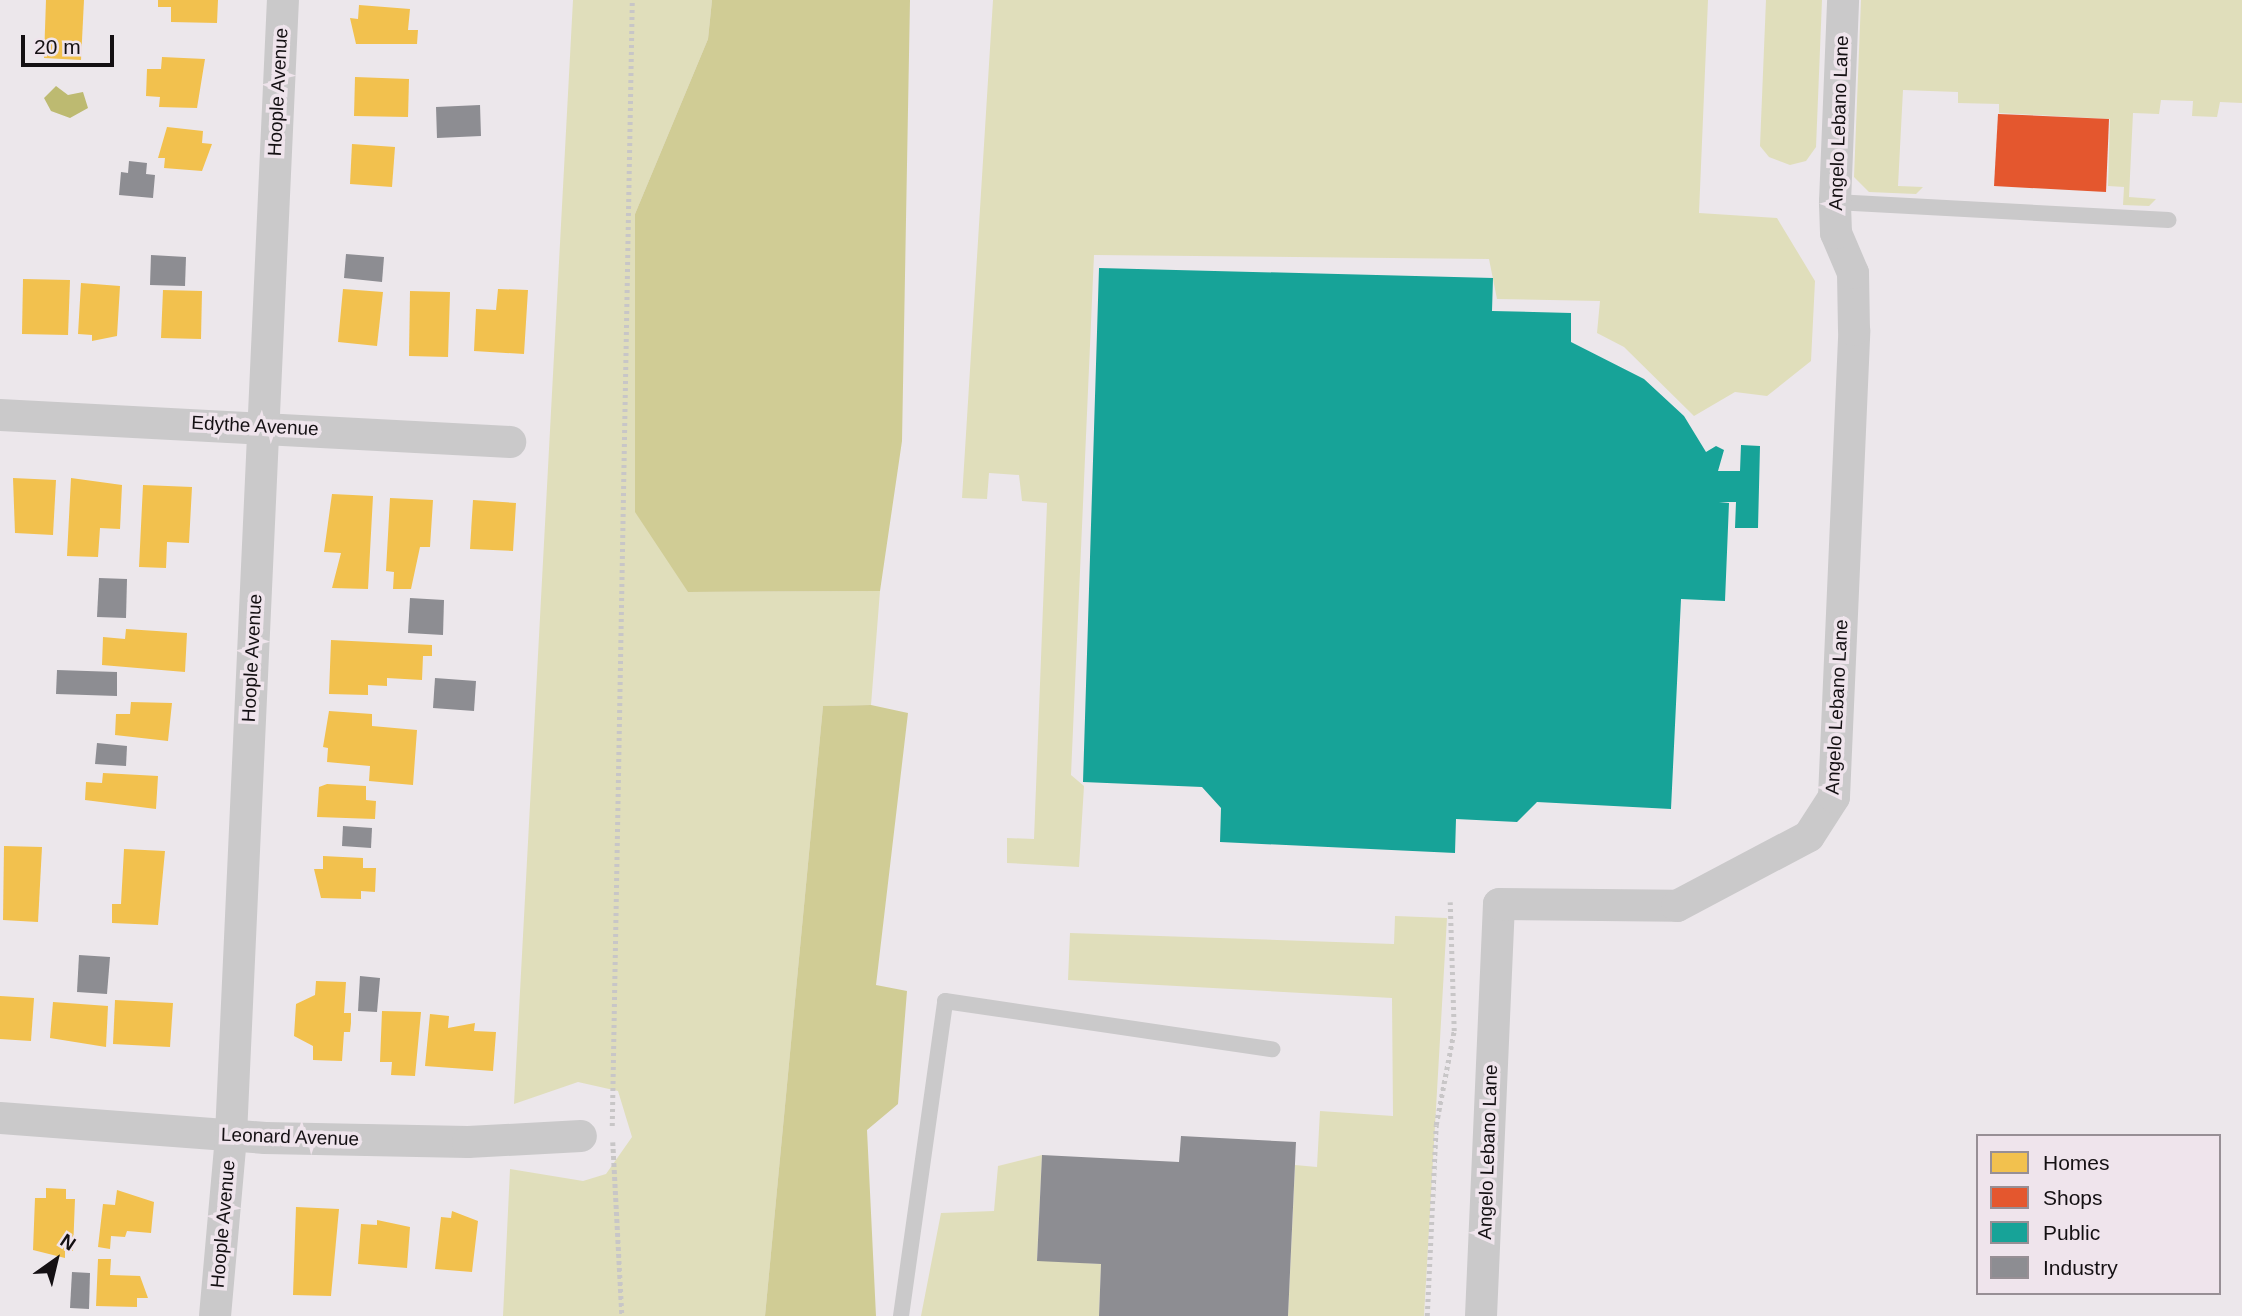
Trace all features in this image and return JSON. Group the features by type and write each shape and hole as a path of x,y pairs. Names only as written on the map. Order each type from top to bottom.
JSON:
{"street":[{"name":"Hoople Avenue","path":"215,1316 231,1135 283,0"},
{"name":"Angelo Lebano Lane","path":"1481,1316 1499,904 1676,906 1809,836 1834,797 1854,330 1853,273 1836,233 1843,0"},
{"name":"Edythe Avenue","path":"0,415 262,425 510,442"},
{"name":"Leonard Avenue","path":"0,1118 231,1135 468,1142 581,1136"}],"lane":[{"path":"1835,202 2169,220"},
{"path":"901,1316 945,1001 1272,1049"}],"path":[{"path":"622,1316 611,1113 632,0"},
{"path":"1427,1316 1436,1125 1454,1031 1450,902"}],"shaded area":[{"path":"573,0 712,0 708,39 635,214 688,592 880,591 871,705 823,706 765,1316 503,1316 510,1169 583,1181 606,1174 632,1137 618,1091 578,1082 514,1104"},
{"path":"712,0 910,0 902,441 880,591 688,592 635,512 635,214 708,39"},
{"path":"993,0 1708,0 1699,213 1777,218 1815,281 1811,361 1767,396 1735,392 1694,416 1624,347 1597,333 1600,301 1497,299 1489,259 1094,255 1071,775 1084,786 1079,867 1007,863 1007,838 1034,839 1047,503 1022,501 1019,475 989,473 987,499 962,498"},
{"path":"1766,0 1822,0 1816,147 1806,161 1790,165 1769,157 1760,146"},
{"path":"1861,0 2242,0 2242,103 2220,102 2217,117 2192,116 2193,101 2161,100 2159,114 2133,113 2129,197 2156,199 2149,206 2123,205 2124,187 2108,186 2110,119 1999,113 1999,104 1958,103 1958,92 1903,90 1898,186 1923,187 1916,194 1869,192 1854,177"},
{"path":"56,86 68,95 83,92 88,108 70,118 51,111 44,98"},
{"path":"871,705 908,713 876,985 907,991 898,1104 867,1130 876,1316 765,1316 823,706"},
{"path":"1395,916 1447,918 1424,1316 1288,1316 1295,1165 1317,1167 1320,1111 1393,1116 1392,998 1068,980 1070,933 1394,944"},
{"path":"1042,1155 1037,1260 1101,1264 1099,1316 921,1316 941,1213 994,1211 998,1166"}],"building: Homes":[{"path":"46,0 84,0 81,60 44,58"},
{"path":"158,0 218,0 217,23 171,22 171,7 158,7"},
{"path":"359,5 410,9 408,30 418,30 417,44 356,44 350,18 358,19"},
{"path":"162,57 205,59 197,108 159,107 160,97 146,96 147,69 161,69"},
{"path":"355,77 409,79 408,117 354,116"},
{"path":"167,127 203,131 202,143 212,144 202,171 164,168 165,158 158,158"},
{"path":"352,144 395,147 392,187 350,184"},
{"path":"23,279 70,280 68,335 22,334"},
{"path":"81,283 120,286 117,336 92,341 92,335 78,334"},
{"path":"343,289 383,292 377,346 338,342"},
{"path":"498,289 528,290 524,354 474,351 476,309 496,310"},
{"path":"163,290 202,291 201,339 161,338"},
{"path":"410,291 450,292 448,357 409,356"},
{"path":"13,478 56,480 53,535 15,533"},
{"path":"71,478 122,485 120,529 100,528 98,557 67,556"},
{"path":"143,485 192,487 189,543 167,542 166,568 139,567"},
{"path":"332,494 373,496 368,589 332,588 341,553 324,552"},
{"path":"390,498 433,500 430,547 420,547 411,589 393,589 394,572 386,571"},
{"path":"473,500 516,503 513,551 470,549"},
{"path":"126,629 187,633 185,672 102,665 103,637 125,639"},
{"path":"331,640 432,645 432,656 423,656 422,680 387,678 387,686 368,685 368,695 329,694"},
{"path":"131,702 172,703 168,741 115,735 116,714 130,714"},
{"path":"329,711 372,714 372,726 417,730 413,785 369,781 370,766 327,762 328,748 323,747"},
{"path":"103,773 158,776 156,809 85,800 86,782 102,783"},
{"path":"327,784 366,786 366,800 376,801 375,819 317,817 319,787"},
{"path":"4,846 42,847 38,922 3,920"},
{"path":"124,849 165,851 158,925 112,923 112,904 121,904"},
{"path":"323,856 363,858 363,868 376,868 375,892 361,891 361,899 321,898 314,869 323,869"},
{"path":"316,981 346,982 344,1013 351,1013 351,1023 350,1032 344,1032 342,1061 313,1060 313,1046 294,1036 296,1004 315,995"},
{"path":"0,996 34,998 31,1041 0,1039"},
{"path":"115,1000 173,1003 170,1047 113,1044"},
{"path":"53,1002 108,1006 106,1047 50,1038"},
{"path":"382,1011 421,1012 415,1076 391,1075 392,1062 380,1062"},
{"path":"430,1014 449,1016 448,1028 475,1023 474,1031 496,1032 493,1071 425,1066"},
{"path":"46,1188 66,1189 66,1199 75,1199 73,1251 65,1251 65,1258 33,1250 35,1198 46,1198"},
{"path":"117,1190 154,1202 151,1233 127,1231 125,1237 111,1236 110,1249 98,1247 103,1204 115,1205"},
{"path":"296,1207 339,1209 331,1296 293,1295"},
{"path":"452,1211 478,1221 472,1272 435,1269 441,1217 451,1218"},
{"path":"377,1220 410,1227 407,1268 358,1264 361,1224 377,1225"},
{"path":"98,1259 111,1259 110,1275 140,1276 148,1298 137,1298 137,1307 96,1306"}],"building: Shops":[{"path":"1998,114 2109,119 2106,192 1994,186"}],"building: Public":[{"path":"1099,268 1493,278 1492,311 1571,313 1571,342 1644,379 1684,416 1706,452 1716,446 1724,450 1718,471 1740,471 1741,445 1760,446 1758,528 1735,528 1736,502 1719,502 1729,503 1725,601 1681,599 1671,809 1537,802 1517,822 1456,819 1455,853 1220,842 1221,808 1202,787 1083,782"}],"building: Industry":[{"path":"480,105 481,136 437,138 436,107"},
{"path":"129,161 147,163 146,174 155,175 153,198 119,195 121,172 128,173"},
{"path":"346,254 384,257 382,282 344,278"},
{"path":"151,255 186,257 185,286 150,285"},
{"path":"99,578 127,579 126,618 97,617"},
{"path":"410,598 444,600 443,635 408,633"},
{"path":"57,670 117,672 117,696 56,694"},
{"path":"435,678 476,681 474,711 433,708"},
{"path":"97,743 127,746 126,766 95,764"},
{"path":"343,826 372,828 371,848 342,846"},
{"path":"79,955 110,957 107,994 77,992"},
{"path":"360,976 380,978 377,1012 358,1011"},
{"path":"1181,1136 1296,1142 1288,1316 1099,1316 1101,1264 1037,1261 1042,1155 1179,1162"},
{"path":"72,1272 90,1273 89,1309 70,1308"}]}
